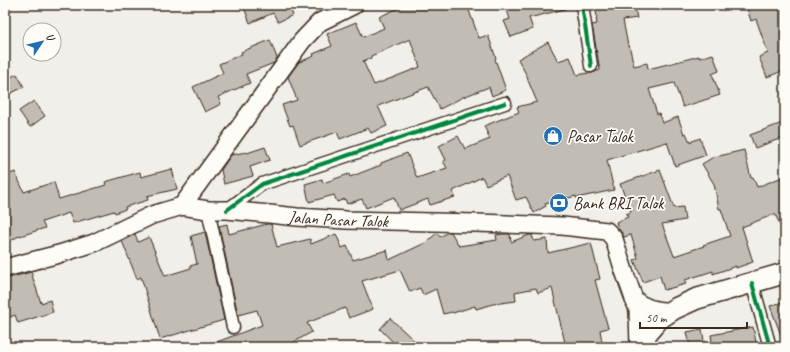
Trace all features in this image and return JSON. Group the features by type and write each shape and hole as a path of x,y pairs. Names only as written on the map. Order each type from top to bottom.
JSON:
{"highway":[{"path":"642,347 647,333 659,319 671,311 696,299 785,273"}],"main road":[{"path":"182,206 302,41 320,22 354,5"},
{"name":"Jalan Pasar Talok","path":"5,268 94,243 152,215 182,206 208,210 227,210 297,218 562,226 607,231 614,239 638,310 639,347"},
{"path":"634,300 641,305 655,310 671,311"}],"street":[{"path":"582,5 591,66"},
{"path":"227,210 262,184 505,103"},
{"path":"208,210 233,327"},
{"path":"752,283 770,347"}],"building":[{"path":"243,5 292,5 289,7 293,15 278,22 273,13 250,23"},
{"path":"405,5 420,5 422,9 433,5 467,5 479,38 488,35 506,90 492,96 489,87 463,97 440,109 428,87 378,106 387,126 371,133 368,128 340,139 337,132 300,145 293,125 290,126 282,105 297,100 288,77 299,62 332,46 327,34 356,22 363,37 384,28 379,17","holes":["410,39 420,67 374,85 363,61"]},
{"path":"505,5 564,5 565,9 529,18 533,29 511,37 504,21 510,19"},
{"path":"595,5 634,5 637,18 623,20 634,66 647,63 648,69 713,54 719,71 712,74 720,95 683,107 674,83 649,89 657,114 659,113 662,123 678,117 684,134 686,133 690,142 700,138 706,155 675,166 667,142 607,160 614,190 576,198 576,196 545,204 546,206 534,213 526,197 516,200 507,176 486,185 482,177 453,191 455,197 430,205 428,199 399,210 394,197 366,208 362,199 347,204 345,199 337,202 334,195 309,202 305,184 322,179 323,183 349,174 350,177 407,153 417,178 447,168 443,161 446,160 439,146 458,136 465,149 490,139 484,126 519,112 517,107 537,102 528,78 518,59 548,42 558,61 570,57 577,75 592,73 600,70 592,25 597,24"},
{"path":"746,5 785,5 785,70 767,77 759,57 768,53 756,19 751,21"},
{"path":"270,40 277,58 274,63 246,74 250,83 218,97 221,104 205,112 193,87 223,73 219,64 242,54 241,52"},
{"path":"17,74 24,87 5,96 5,80"},
{"path":"34,101 45,116 30,127 19,111"},
{"path":"785,122 785,137 755,148 750,135"},
{"path":"265,147 270,160 250,167 253,176 224,184 221,170 231,155 247,153"},
{"path":"744,150 751,178 753,177 757,187 785,176 785,235 775,214 742,227 753,262 713,274 713,271 685,280 686,284 664,290 660,276 643,282 634,260 638,258 631,235 624,237 616,222 628,217 626,214 631,212 620,184 660,170 674,208 683,207 685,220 662,224 674,256 730,236 721,209 719,209 714,184 702,164 715,156"},
{"path":"172,169 177,189 147,196 148,200 125,207 126,209 115,213 114,211 73,223 69,213 42,222 45,228 17,237 5,244 5,176 15,172 24,192 54,182 59,199 106,185 105,182 140,172 141,177"},
{"path":"227,224 229,234 271,224 277,247 310,239 311,244 336,234 342,248 347,246 353,260 387,250 389,260 425,243 437,233 440,237 448,232 451,232 459,246 497,240 496,235 502,234 510,234 511,242 532,235 534,241 547,239 548,253 591,243 600,279 595,280 608,328 600,330 603,347 566,347 552,288 538,293 536,288 515,292 516,301 493,304 476,309 475,306 453,313 443,314 436,289 423,295 420,288 410,292 400,270 362,281 373,309 349,318 345,308 307,323 312,332 285,347 207,347 206,346 262,325 257,310 238,315 219,226"},
{"path":"205,232 224,320 160,339 141,277 137,279 122,241 135,234 138,242 149,237 165,276 191,268 190,266 197,264 191,236"},
{"path":"31,272 41,303 50,300 53,312 18,323 15,315 5,319 5,279"},
{"path":"785,301 785,343 784,343 770,306"},
{"path":"390,318 421,347 398,347 380,329"},
{"path":"753,327 757,347 713,347 711,335"},
{"path":"702,329 705,347 690,347 687,332"}],"cycle path":[{"path":"582,5 591,66"},
{"path":"227,210 262,184 505,103"},
{"path":"752,283 770,347"}],"place":[{"name":"Pasar Talok","path":"553,136"},
{"name":"Bank BRI Talok","path":"559,203"}]}
